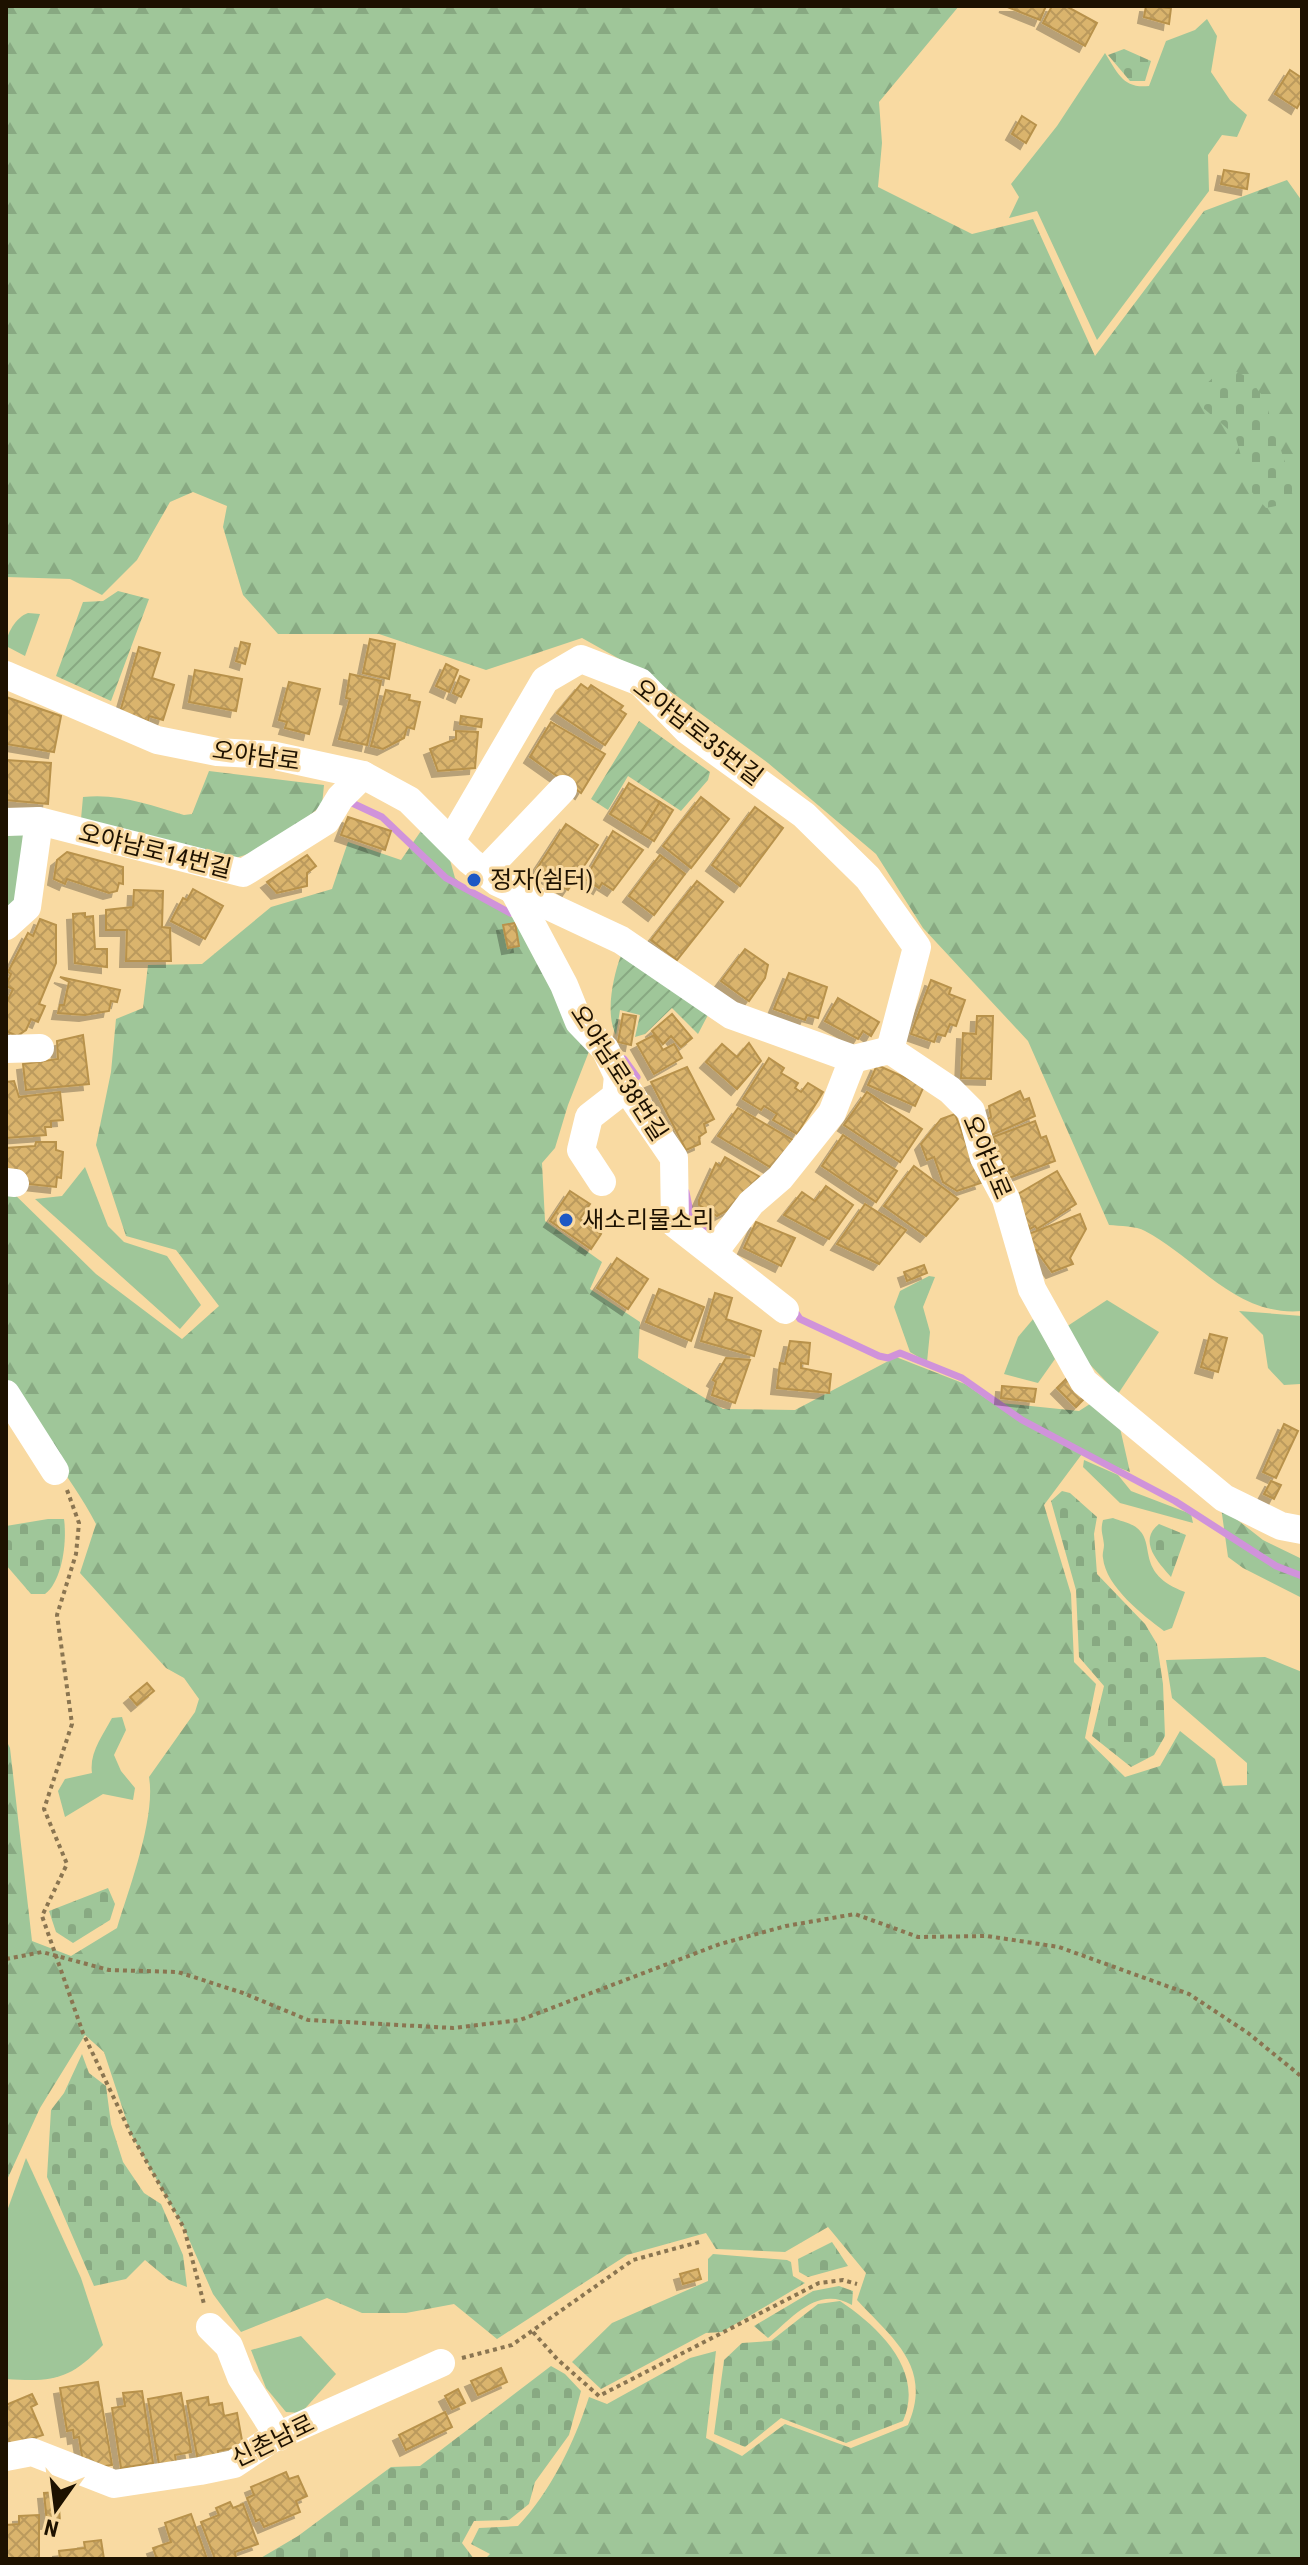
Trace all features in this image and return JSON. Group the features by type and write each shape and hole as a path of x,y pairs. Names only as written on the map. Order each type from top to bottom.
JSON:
{"street":[{"name":"오야남로35번길","path":"451,841 545,680 581,659 640,682 688,731 770,787 835,845 868,878 917,947 890,1050"},
{"name":"오야남로","path":"6,675 157,740 217,752 271,755 363,775 409,800 484,872 514,891 621,940 731,1015 853,1059"},
{"name":"오야남로14번길","path":"6,822 39,821 243,873 326,821 340,798 363,775"},
{"path":"484,872 563,789"},
{"path":"6,926 27,907 39,821"},
{"name":"오야남로38번길","path":"514,891 552,961 579,1022 605,1049 618,1076 674,1158 675,1224 785,1310"},
{"path":"6,1049 40,1048"},
{"name":"오야남로","path":"890,1050 950,1090 971,1111 984,1158 1006,1199 1032,1289 1084,1382 1224,1498 1281,1526 1302,1530"},
{"path":"714,1252 751,1203 780,1178 832,1113 853,1059 890,1050"},
{"path":"602,1182 581,1150 589,1117 616,1096 618,1076"},
{"path":"6,1394 55,1471"},
{"path":"210,2327 229,2346 241,2377 279,2437"},
{"name":"신촌남로","path":"6,2457 32,2452 114,2484 234,2464 279,2437 441,2363"}],"path":[{"path":"55,1471 70,1495 79,1523 76,1554 57,1615 72,1724 44,1809 67,1864 42,1916 83,2033 131,2134 184,2228 210,2327"},
{"path":"6,1959 42,1952 109,1970 178,1972 243,1993 308,2020 453,2028 520,2020 720,1944 786,1926 855,1914 918,1937 987,1936 1059,1947 1189,1994 1248,2033 1302,2077"},
{"path":"441,2363 512,2345 633,2260 699,2242"},
{"path":"533,2332 557,2359 599,2396 819,2283 843,2280 857,2284"}],"green space":[{"path":"6,6 959,6 879,102 882,143 878,187 972,234 1033,219 1095,356 1204,211 1287,180 1302,201 1302,1311 1257,1305 1237,1296 1145,1231 1109,1225 1028,1041 923,928 876,854 768,763 648,675 582,638 486,670 379,634 278,634 243,595 223,527 227,506 193,492 170,502 137,560 102,595 70,579 6,577"},
{"path":"1207,19 1217,36 1211,72 1230,100 1247,115 1237,137 1222,135 1208,155 1209,191 1097,340 1037,211 1009,218 1019,197 1011,184 1057,126 1105,53 1127,82 1149,86 1166,41 1195,30"},
{"path":"1124,49 1151,61 1145,81 1130,81 1108,55"},
{"path":"1225,367 1248,377 1264,398 1294,490 1289,503 1266,508 1251,491 1235,435 1202,407 1205,385"},
{"path":"118,591 149,599 111,701 56,676 83,602 103,601"},
{"path":"28,613 40,614 25,656 6,646 12,626"},
{"path":"639,721 710,772 708,780 681,811 628,776 608,810 591,799"},
{"path":"209,771 324,785 322,805 267,845 231,859 81,819 83,797 96,796 122,798 184,815 192,814"},
{"path":"423,828 450,860 455,878 477,897 517,920 590,1049 555,1148 542,1163 545,1221 602,1262 590,1289 640,1322 638,1358 723,1409 795,1410 896,1357 965,1384 991,1402 1079,1411 1093,1402 1120,1428 1130,1472 1082,1454 1044,1505 1071,1594 1074,1662 1096,1684 1085,1738 1125,1777 1160,1766 1180,1731 1215,1759 1223,1786 1247,1785 1247,1763 1172,1698 1166,1660 1265,1657 1302,1672 1302,2559 485,2559 490,2554 471,2544 479,2528 518,2526 530,2513 560,2466 589,2397 607,2404 690,2358 716,2351 706,2438 742,2456 785,2424 851,2448 908,2425 916,2386 912,2370 896,2341 857,2300 866,2273 828,2227 785,2252 716,2249 706,2233 627,2255 497,2339 454,2304 406,2313 362,2313 327,2298 241,2332 213,2294 184,2228 131,2134 104,2052 85,2035 40,2108 6,2182 6,1740 10,1748 32,1941 71,1956 117,1928 145,1832 149,1812 149,1777 195,1712 199,1699 184,1678 166,1668 80,1573 96,1524 26,1416 6,1379 6,1186 96,1274 182,1339 219,1306 176,1250 126,1236 96,1145 111,1072 116,1019 143,1008 148,965 202,964 271,907 332,889 348,842 401,860"},
{"path":"23,834 21,898 6,914 6,836"},
{"path":"621,955 709,1013 698,1034 672,1008 645,1034 635,1037 640,1015 620,1010 616,1035 611,1006"},
{"path":"85,1167 108,1226 124,1242 167,1256 201,1305 180,1329 35,1199 62,1196"},
{"path":"929,1276 935,1277 923,1307 930,1332 927,1362 910,1352 894,1307 900,1291"},
{"path":"1107,1300 1159,1332 1118,1394 1077,1351 1066,1327"},
{"path":"1239,1311 1302,1316 1300,1384 1284,1385 1268,1368 1263,1335"},
{"path":"1034,1318 1055,1359 1038,1383 1004,1374 1018,1337"},
{"path":"1084,1460 1118,1475 1131,1491 1191,1514 1193,1523 1120,1503 1083,1467"},
{"path":"1062,1491 1070,1493 1097,1517 1094,1534 1097,1574 1145,1624 1157,1644 1163,1684 1165,1736 1154,1755 1131,1767 1092,1736 1104,1686 1079,1657 1076,1590 1051,1501"},
{"path":"1221,1507 1263,1540 1302,1559 1302,1598 1228,1557"},
{"path":"1113,1518 1137,1528 1143,1535 1149,1559 1159,1576 1185,1592 1172,1628 1164,1631 1136,1609 1111,1579 1103,1558 1102,1527 1103,1520"},
{"path":"64,1519 65,1538 60,1570 45,1594 31,1594 6,1565 6,1526"},
{"path":"1159,1524 1186,1535 1171,1577 1156,1559 1150,1545 1150,1537"},
{"path":"122,1717 126,1730 114,1755 121,1771 135,1788 133,1800 103,1794 65,1817 58,1791 65,1779 92,1773 93,1758 101,1738 112,1718"},
{"path":"108,1888 115,1904 110,1920 73,1943 56,1932 49,1911"},
{"path":"82,2054 89,2073 106,2086 111,2124 123,2162 144,2193 161,2204 183,2255 187,2287 169,2280 145,2260 126,2279 94,2286 47,2177 51,2110 64,2093"},
{"path":"26,2158 81,2278 103,2345 70,2372 36,2380 6,2379 6,2214"},
{"path":"832,2242 848,2266 808,2277 799,2272 798,2259"},
{"path":"713,2254 787,2260 791,2262 793,2276 805,2283 722,2332 706,2333 601,2389 572,2362 612,2323 708,2281 708,2259"},
{"path":"839,2286 853,2291 852,2305 840,2300 817,2301 797,2313 768,2338 754,2326 813,2291"},
{"path":"840,2301 883,2337 903,2368 908,2385 908,2403 903,2421 846,2443 781,2418 745,2447 714,2434 724,2360 742,2343 771,2341 818,2304"},
{"path":"301,2336 336,2374 301,2413 286,2412 266,2388 251,2350"},
{"path":"551,2366 565,2374 581,2391 569,2435 535,2482 529,2504 509,2520 474,2521 462,2543 474,2559 259,2559 298,2536 391,2467 420,2466"}],"building":[{"path":"1005,6 1046,6 1040,20"},
{"path":"1052,6 1066,6 1097,23 1085,46 1043,23"},
{"path":"1146,6 1171,8 1169,24 1144,17"},
{"path":"1290,70 1302,78 1302,99 1297,108 1275,94"},
{"path":"1022,116 1036,125 1026,143 1012,134"},
{"path":"1224,170 1249,174 1247,189 1221,184"},
{"path":"370,639 395,644 389,679 363,673"},
{"path":"241,642 250,644 245,664 236,661"},
{"path":"139,647 160,653 152,678 174,685 163,720 149,716 148,721 120,712"},
{"path":"446,664 458,670 449,692 436,686"},
{"path":"195,670 242,679 236,711 189,702"},
{"path":"350,674 381,681 367,745 339,739 350,699 346,698"},
{"path":"460,676 469,680 461,697 453,693"},
{"path":"289,682 320,689 309,734 285,728 287,722 279,720"},
{"path":"581,684 588,689 591,685 623,706 620,710 626,714 605,745 557,713"},
{"path":"386,690 410,695 409,700 420,702 414,729 407,727 404,738 383,749 371,746"},
{"path":"6,697 61,716 54,752 6,744"},
{"path":"461,716 482,719 481,727 460,724"},
{"path":"551,722 605,754 581,793 530,757"},
{"path":"456,731 478,732 475,768 438,771 430,749 456,739"},
{"path":"6,760 51,763 48,804 6,800"},
{"path":"629,783 660,802 641,833 610,814"},
{"path":"701,797 729,819 691,868 663,846"},
{"path":"660,802 673,810 654,841 641,833"},
{"path":"755,807 783,828 740,886 712,865"},
{"path":"348,817 391,831 385,850 341,835"},
{"path":"566,824 598,845 568,890 536,870"},
{"path":"613,831 643,850 613,890 602,883 599,888 585,879"},
{"path":"67,852 123,867 123,884 119,883 117,891 109,893 67,879 65,884 54,879 57,860"},
{"path":"307,855 316,866 307,873 307,886 277,893 267,882"},
{"path":"660,855 685,874 654,915 629,896"},
{"path":"697,881 723,902 677,960 651,940"},
{"path":"193,889 223,906 205,939 171,921 183,898 187,900"},
{"path":"134,890 163,891 162,927 170,928 171,961 126,961 127,930 106,930 106,910 133,907"},
{"path":"85,913 85,917 93,916 95,949 107,949 107,967 75,963 73,914"},
{"path":"40,919 56,925 56,963 39,1004 45,1006 38,1022 31,1019 26,1030 17,1036 6,1031 6,1004 13,989 6,986 11,974 8,972 28,933 33,936"},
{"path":"515,923 519,946 508,948 503,925"},
{"path":"745,949 768,965 765,978 749,1001 721,981"},
{"path":"789,973 827,987 818,1018 807,1015 805,1020 774,1009"},
{"path":"60,977 120,990 117,1002 111,1001 109,1011 85,1015 58,1013 60,1005 64,1005 69,982"},
{"path":"931,980 951,988 949,994 965,1000 956,1026 950,1024 945,1036 937,1034 934,1042 911,1034"},
{"path":"838,998 879,1022 871,1036 863,1031 858,1039 825,1021"},
{"path":"623,1014 636,1016 631,1045 618,1042"},
{"path":"672,1014 692,1038 681,1047 671,1036 663,1044 652,1031"},
{"path":"977,1016 993,1016 991,1079 961,1078 963,1033 976,1034"},
{"path":"83,1035 89,1084 26,1090 23,1064 58,1059 57,1041"},
{"path":"654,1035 663,1050 674,1044 682,1058 654,1074 637,1044"},
{"path":"749,1043 761,1061 737,1089 706,1062 722,1044 737,1057"},
{"path":"769,1058 784,1068 781,1073 798,1083 795,1088 801,1092 808,1083 823,1092 797,1134 773,1120 777,1114 764,1106 761,1110 743,1099"},
{"path":"877,1065 924,1086 915,1106 868,1085"},
{"path":"687,1067 714,1119 704,1124 706,1132 699,1137 700,1144 686,1150 651,1082"},
{"path":"14,1081 19,1097 60,1092 63,1120 51,1121 51,1127 45,1127 46,1135 6,1138 6,1082"},
{"path":"1020,1091 1024,1100 1029,1098 1035,1116 992,1135 986,1120 991,1117 989,1106"},
{"path":"867,1092 922,1129 900,1162 844,1125"},
{"path":"738,1108 796,1142 780,1173 718,1136"},
{"path":"955,1114 981,1183 957,1191 943,1182 934,1157 927,1160 921,1144 941,1119"},
{"path":"1035,1121 1041,1138 1046,1136 1055,1161 1009,1178 993,1137"},
{"path":"843,1135 897,1171 876,1202 822,1166"},
{"path":"36,1142 56,1142 56,1150 63,1152 61,1178 57,1177 56,1187 20,1183 6,1175 6,1148 35,1146"},
{"path":"725,1157 760,1177 728,1210 717,1216 699,1205 699,1200 716,1163 720,1166"},
{"path":"914,1166 958,1199 926,1236 884,1206"},
{"path":"1057,1171 1076,1204 1037,1229 1035,1226 1030,1229 1011,1198"},
{"path":"826,1186 853,1205 829,1239 784,1215 802,1192 815,1201"},
{"name":"새소리물소리","path":"570,1191 590,1204 580,1219 601,1234 591,1249 550,1221"},
{"path":"865,1204 906,1230 879,1264 837,1244"},
{"path":"1080,1214 1086,1229 1070,1258 1073,1264 1052,1272 1036,1250 1032,1252 1026,1235"},
{"path":"756,1222 795,1238 781,1266 744,1248"},
{"path":"617,1258 648,1279 628,1309 597,1288"},
{"path":"924,1265 927,1273 907,1281 904,1272"},
{"path":"659,1289 704,1307 691,1341 646,1322"},
{"path":"715,1293 732,1298 726,1319 761,1331 754,1356 701,1341"},
{"path":"1210,1334 1227,1338 1218,1372 1201,1367"},
{"path":"790,1341 810,1343 808,1364 801,1363 801,1368 831,1374 829,1393 777,1388 780,1363 785,1364"},
{"path":"726,1358 750,1360 735,1403 712,1395 716,1382 713,1380"},
{"path":"1066,1379 1085,1398 1076,1407 1057,1388"},
{"path":"1002,1386 1036,1389 1034,1402 1001,1398"},
{"path":"1284,1424 1298,1431 1276,1478 1263,1472"},
{"path":"1271,1481 1281,1485 1274,1499 1264,1494"},
{"path":"147,1683 154,1691 137,1705 130,1697"},
{"path":"698,2269 701,2279 683,2284 680,2274"},
{"path":"501,2368 507,2382 478,2395 471,2381"},
{"path":"98,2382 112,2465 84,2469 79,2437 74,2438 73,2430 67,2431 60,2388"},
{"path":"458,2389 465,2403 452,2409 445,2396"},
{"path":"142,2391 153,2463 121,2468 112,2408 125,2406 123,2393"},
{"path":"181,2393 191,2452 175,2455 176,2462 159,2465 148,2399"},
{"path":"32,2394 37,2404 31,2407 43,2435 6,2447 6,2405"},
{"path":"208,2397 209,2405 222,2403 224,2416 237,2413 243,2446 218,2451 219,2457 198,2461 187,2401"},
{"path":"445,2412 452,2427 406,2450 399,2435"},
{"path":"286,2472 289,2479 298,2476 307,2496 296,2501 300,2512 264,2527 260,2519 256,2521 247,2498 254,2495 251,2487"},
{"path":"58,2492 60,2522 47,2523 44,2493"},
{"path":"230,2502 233,2508 243,2504 258,2544 235,2552 236,2559 215,2559 201,2522 219,2515 216,2508"},
{"path":"191,2514 207,2559 157,2559 153,2548 171,2542 165,2523"},
{"path":"39,2515 39,2559 7,2559 6,2525 19,2524 19,2516"},
{"path":"101,2540 104,2559 60,2559 59,2551 85,2548 84,2542"}],"waterway":[{"path":"352,803 382,817 446,878 510,913"},
{"path":"624,1059 637,1077"},
{"path":"686,1192 690,1212 708,1229"},
{"path":"794,1310 800,1319 879,1356 888,1358 900,1353 962,1378 1022,1420 1175,1501 1276,1566 1302,1576"}],"place":[{"name":"정자(쉼터)","path":"474,880"},
{"name":"새소리물소리","path":"566,1220"}]}
